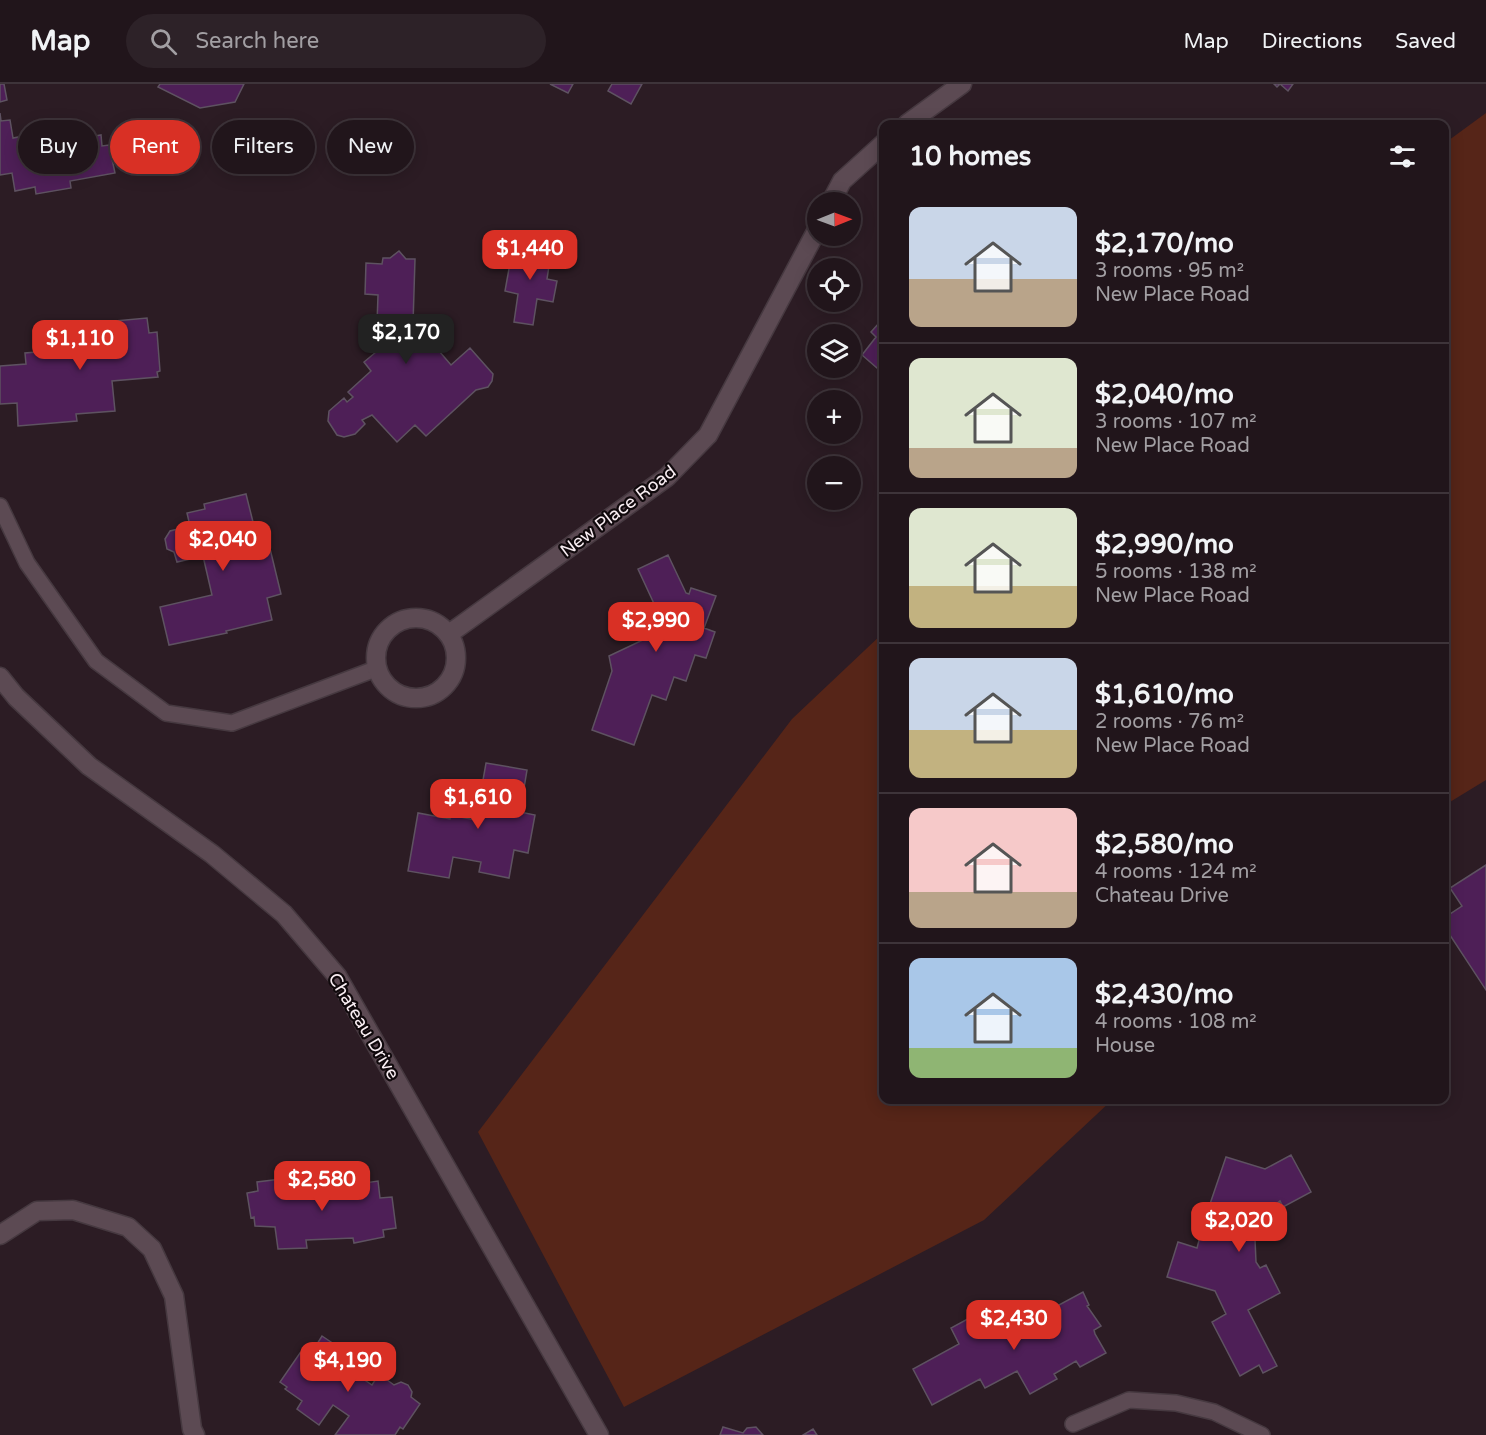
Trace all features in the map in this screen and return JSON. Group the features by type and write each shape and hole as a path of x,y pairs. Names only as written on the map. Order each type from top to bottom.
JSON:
{"street":[{"path":"912,120 962,84"},
{"path":"836,192 842,181 879,148"},
{"name":"New Place Road","path":"449,634 667,477 708,435 808,246"},
{"path":"426,618 439,624 449,634 455,645 457,659 455,673 445,687 433,696 419,699 402,697 390,689 381,678 376,655 380,640 388,629 399,621 426,618"},
{"name":"Chateau Drive","path":"0,677 16,696 89,766 212,854 284,914 337,976 599,1435"},
{"path":"0,1235 37,1211 73,1210 128,1227 152,1249 174,1296 192,1429 195,1435"}],"lane":[{"path":"0,506 27,563 96,661 166,713 232,723 378,668"},
{"path":"1073,1424 1129,1400 1176,1403 1214,1413 1262,1435"}],"shaded area":[{"path":"1486,113 1486,780 1449,803 1449,140"},
{"path":"879,637 879,1104 1108,1104 984,1220 624,1407 478,1132 792,719"}],"building":[{"path":"0,84 4,84 7,100 0,102"},
{"path":"160,84 244,84 235,102 200,108 158,87"},
{"path":"550,84 573,84 568,93"},
{"path":"612,84 642,84 631,104 608,91"},
{"path":"1280,84 1293,84 1288,91"},
{"path":"0,113 1,121 10,120 13,138 18,137 18,174 98,174 98,136 101,135 102,146 109,145 110,174 70,181 71,188 36,194 35,187 15,191 12,173 0,175"},
{"path":"527,242 552,247 547,279 557,281 553,302 537,299 533,325 514,322 518,294 505,291 512,252 525,254"},
{"path":"399,251 406,259 415,259 413,324 418,330 423,325 442,347 439,351 451,365 470,348 493,374 492,381 488,387 476,390 426,436 415,425 397,442 372,415 362,420 365,424 355,434 344,437 337,435 328,421 329,411 344,398 347,402 353,397 348,392 371,371 364,362 376,352 378,295 365,294 366,263 382,264 383,258 390,258"},
{"path":"147,318 149,333 157,332 160,371 157,372 158,377 112,381 115,411 76,414 77,421 18,426 17,403 0,404 0,366 26,364 25,353 62,350 61,326"},
{"path":"879,323 879,370 862,355 876,337 871,332"},
{"path":"246,494 254,526 264,524 281,594 267,598 272,620 226,631 227,633 169,645 160,607 212,595 203,556 177,562 174,552 167,549 165,539 170,531 190,526 187,513 205,509 204,504"},
{"path":"668,555 686,593 689,594 691,588 716,596 704,628 715,632 706,658 695,655 686,681 674,677 666,700 652,695 634,745 592,730 612,671 609,656 645,639 656,608 638,569"},
{"path":"486,763 527,770 520,812 535,815 528,853 514,850 509,878 479,872 481,862 453,857 449,878 408,871 418,813 450,819 451,815 476,820"},
{"path":"1486,865 1486,990 1449,934 1449,915 1462,906 1450,888"},
{"path":"1291,1155 1311,1192 1283,1207 1280,1201 1267,1211 1259,1224 1255,1239 1256,1262 1260,1268 1266,1265 1280,1293 1248,1310 1277,1366 1263,1373 1259,1365 1240,1376 1212,1322 1226,1314 1215,1291 1167,1277 1178,1242 1197,1248 1202,1229 1207,1230 1214,1205 1210,1204 1226,1157 1265,1169"},
{"path":"357,1174 358,1184 378,1181 380,1198 392,1197 396,1228 383,1230 384,1237 354,1243 353,1238 306,1240 307,1248 278,1249 275,1227 255,1226 254,1217 251,1218 247,1193 258,1191 257,1182 281,1179 282,1192 294,1190 293,1187 341,1183 340,1176"},
{"path":"1083,1292 1089,1305 1087,1306 1101,1326 1094,1330 1106,1353 1080,1367 1076,1361 1054,1374 1057,1379 1030,1394 1017,1371 985,1388 980,1379 932,1405 913,1369 959,1344 951,1328 986,1309 998,1332 1007,1333"},
{"path":"322,1336 340,1348 343,1345 363,1359 353,1372 372,1385 379,1374 394,1385 401,1382 408,1385 412,1392 411,1397 420,1404 403,1429 400,1427 395,1435 335,1435 349,1416 333,1405 319,1425 297,1409 302,1401 285,1389 287,1387 280,1382 300,1353 309,1359 308,1356 313,1348 319,1353 320,1346 317,1344"},
{"path":"723,1427 743,1433 747,1428 756,1427 763,1435 720,1435"},
{"path":"813,1429 817,1435 803,1435"}]}
